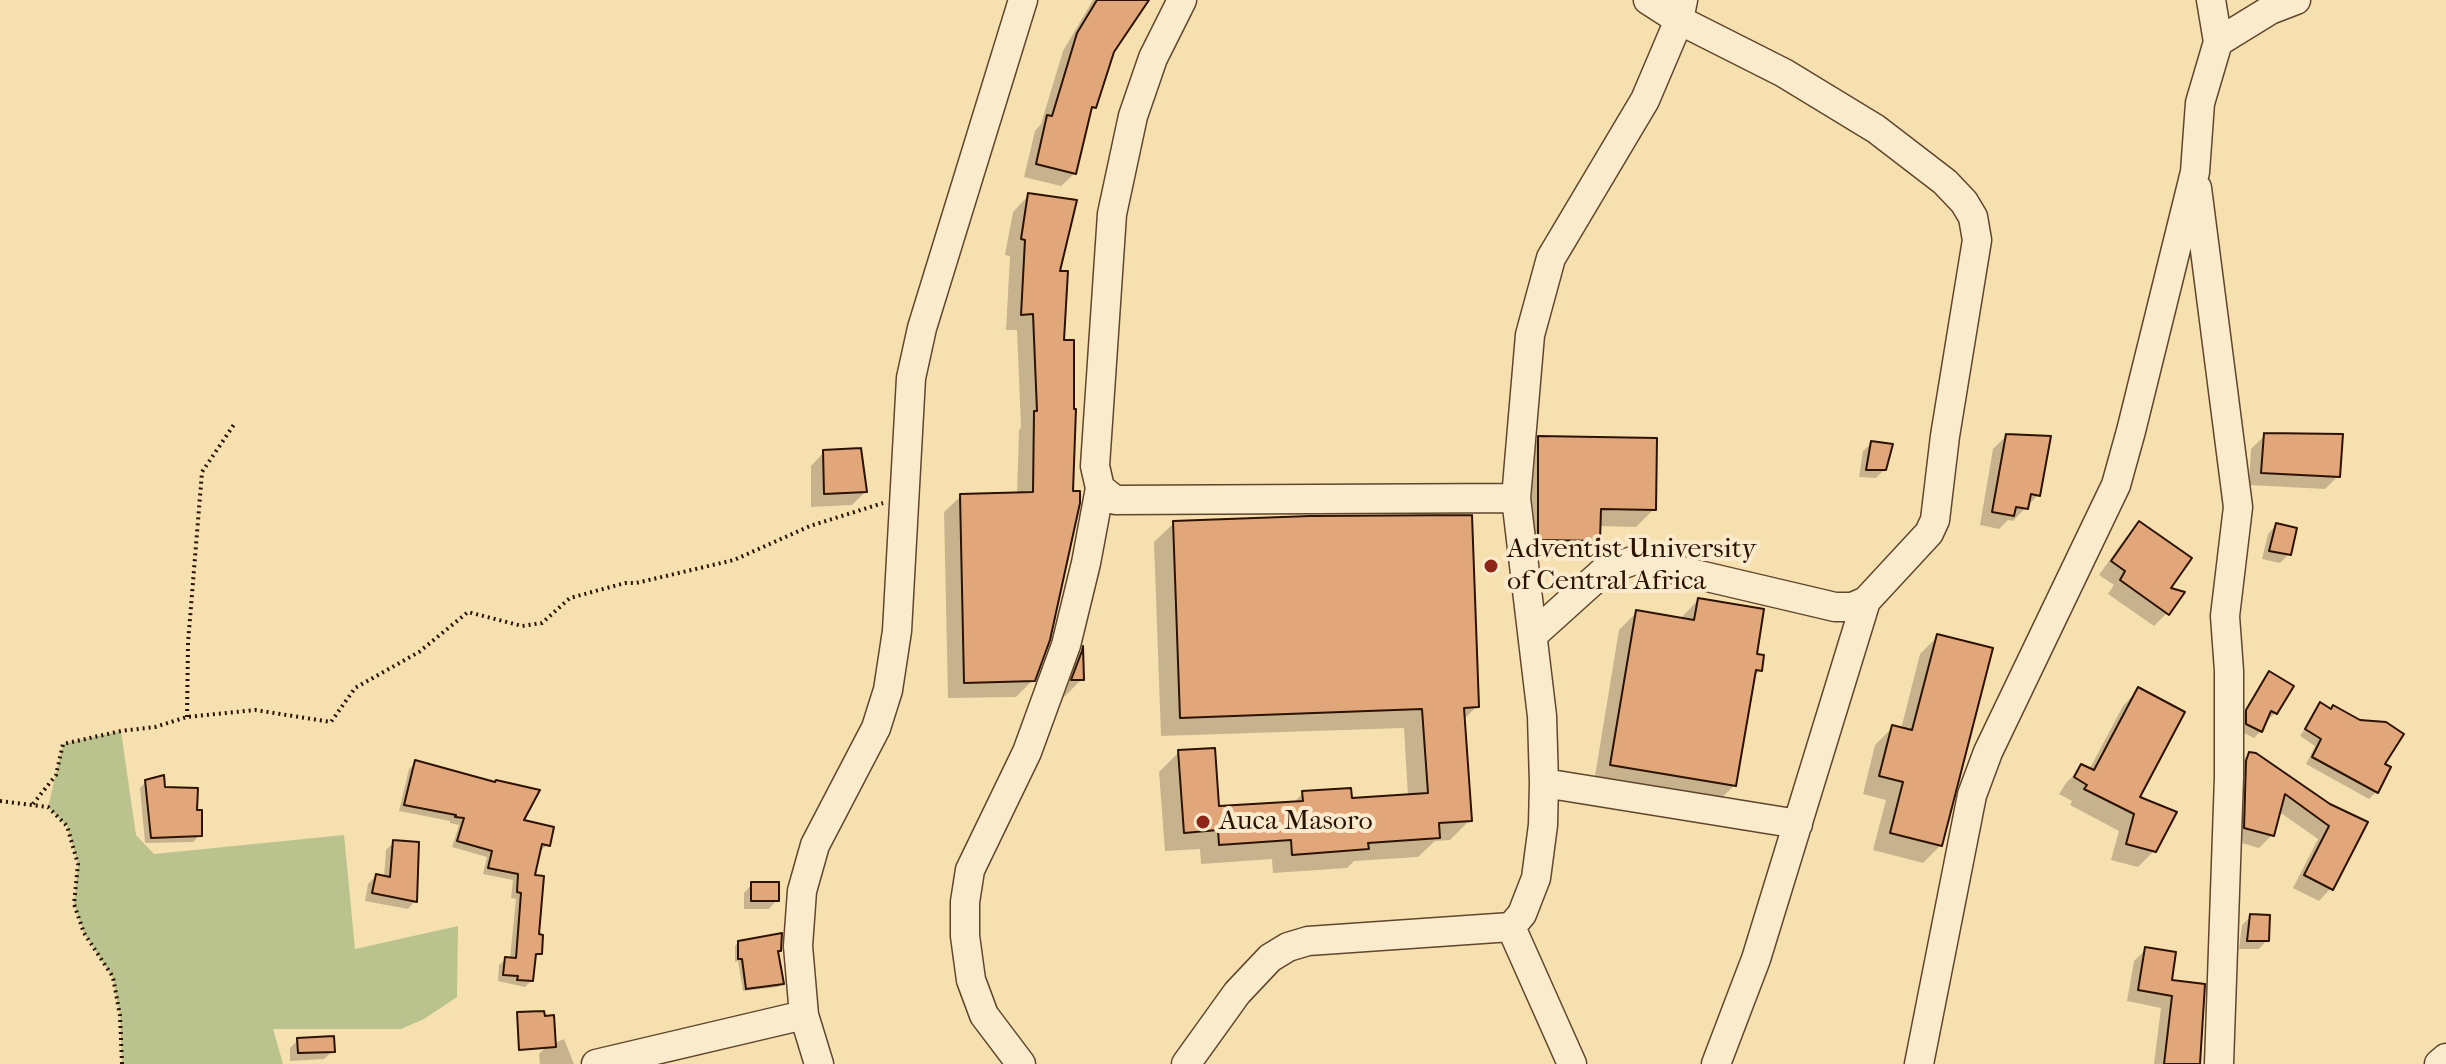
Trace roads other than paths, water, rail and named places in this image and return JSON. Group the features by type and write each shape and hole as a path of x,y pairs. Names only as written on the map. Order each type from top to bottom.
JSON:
{"street":[{"path":"819,1064 804,1015 798,946 802,891 815,845 876,728 888,690 897,631 911,378 922,328 1023,0"},
{"path":"1021,1064 984,1015 971,980 965,936 965,902 970,870 1027,752 1066,645 1086,563 1100,488 1095,466 1112,214 1133,116 1153,58 1182,0"},
{"path":"1533,635 1604,571 1635,560 1835,607 1852,607 1866,601 1929,533 1935,520 1945,436 1977,240 1973,217 1945,182 1876,129 1681,10 1648,0"},
{"path":"1919,1064 1972,795 1988,752 2116,485 2195,172 2200,103 2218,42 2211,0"},
{"path":"2218,42 2270,10 2296,0"},
{"path":"1186,1064 1237,993 1270,958 1288,947 1308,941 1511,927 1522,914 1536,878 1543,825 1544,783 1542,716 1516,498 1530,335 1551,258 1645,100 1681,10"},
{"path":"2195,172 2238,507 2225,616 2229,671 2229,777 2219,1064"},
{"path":"1100,488 1115,500 1516,498"},
{"path":"1716,1064 1756,959 1866,601"},
{"path":"1544,783 1798,824"},
{"path":"1511,927 1572,1064"},
{"path":"596,1064 804,1015"},
{"path":"2439,1064 2446,1058"}],"place":[{"name":"Adventist University of Central Africa","path":"1491,566"},
{"name":"Auca Masoro","path":"1203,822"}]}
